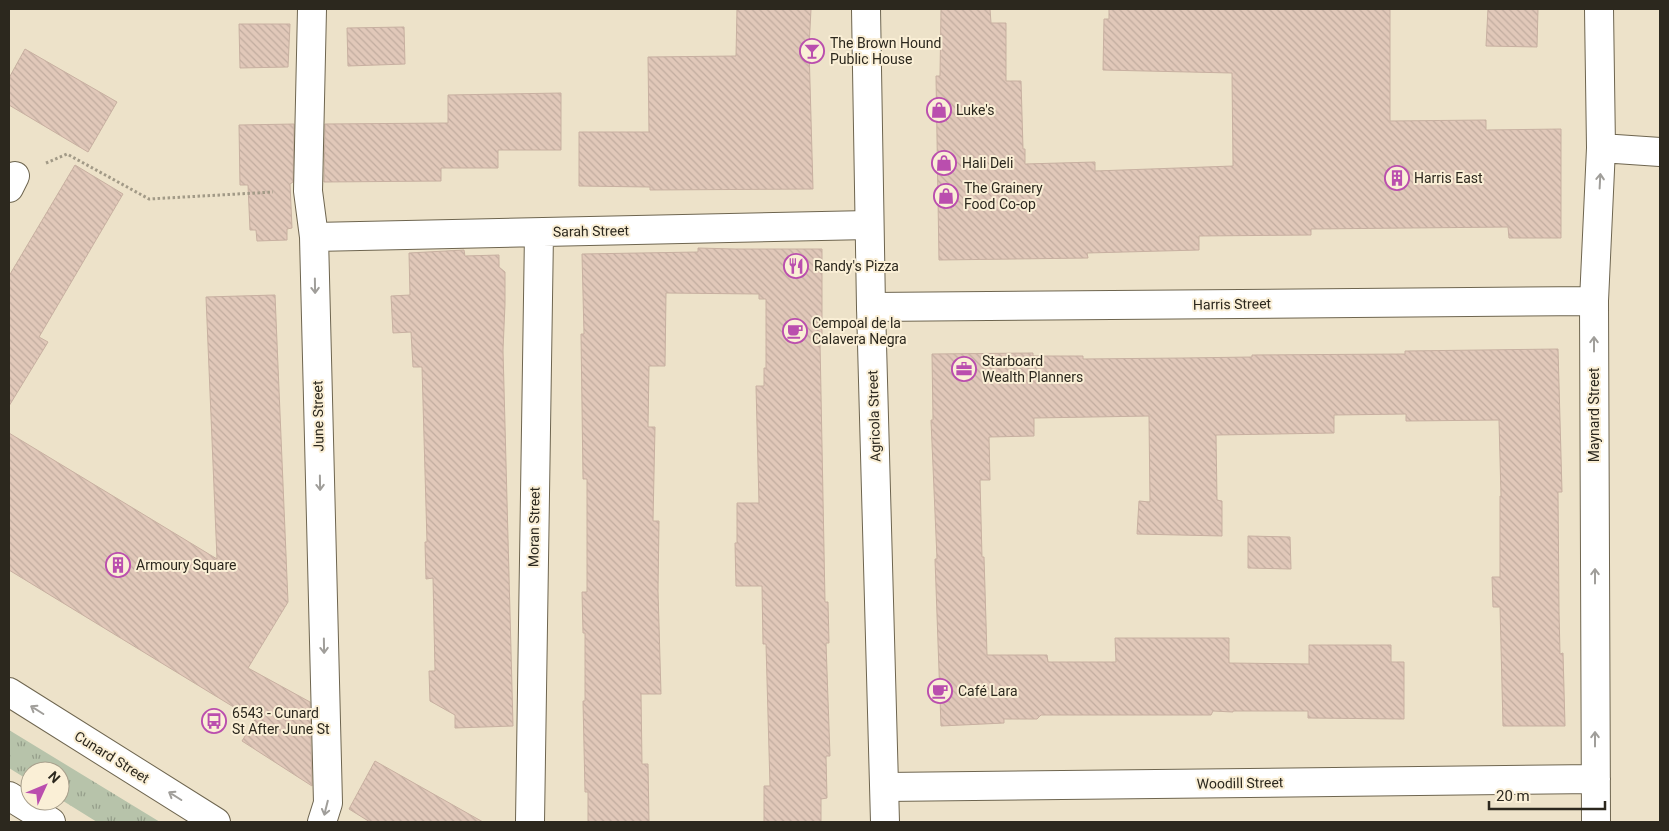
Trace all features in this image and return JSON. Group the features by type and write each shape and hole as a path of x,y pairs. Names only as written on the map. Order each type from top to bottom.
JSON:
{"street":[{"name":"June Street","path":"312,9 308,191 314,237 328,803 322,822"},
{"name":"Agricola Street","path":"866,9 870,307 885,822"},
{"name":"Maynard Street","path":"1596,822 1594,301 1601,148 1599,9"},
{"path":"1601,148 1660,152"},
{"name":"Sarah Street","path":"314,237 869,225"},
{"name":"Moran Street","path":"530,822 539,232"},
{"name":"Harris Street","path":"870,307 1594,301"},
{"name":"Cunard Street","path":"9,692 216,822"},
{"name":"Woodill Street","path":"885,787 1596,779"},
{"path":"9,796 51,822"}],"path":[{"path":"12,182 67,154 148,199 308,191"}],"green space":[{"path":"9,730 60,761 20,761 20,775 9,768"},
{"path":"70,767 160,822 97,822 70,805"}],"building":[{"path":"737,9 811,9 809,48 813,189 650,190 650,187 579,186 579,132 649,132 648,57 736,56"},
{"path":"941,9 990,9 991,23 1006,23 1006,81 1021,81 1025,164 1095,162 1095,171 1233,166 1232,73 1103,70 1104,19 1109,19 1109,9 1390,9 1390,121 1486,120 1486,130 1561,129 1561,238 1509,238 1508,227 1311,229 1311,235 1199,236 1199,250 1087,253 1088,258 939,260 936,76 940,76"},
{"path":"1488,9 1538,9 1537,47 1486,46"},
{"path":"239,24 290,24 288,67 240,68"},
{"path":"404,27 405,64 348,66 347,28"},
{"path":"25,49 117,102 88,152 9,105 9,78"},
{"path":"561,93 561,150 498,150 498,168 441,168 441,181 324,182 325,124 448,123 448,95"},
{"path":"294,124 293,182 290,184 292,228 287,229 287,240 257,241 256,230 250,230 248,185 240,185 239,125"},
{"path":"75,165 123,194 39,337 48,342 9,406 9,276"},
{"path":"698,248 822,249 822,342 820,342 825,602 828,602 829,643 826,643 830,756 826,756 827,798 821,799 821,822 764,822 764,786 770,786 766,644 763,644 762,586 736,586 735,543 737,543 737,503 759,503 756,386 764,386 764,368 766,368 766,299 759,299 759,294 666,293 665,366 649,366 648,427 655,427 653,521 659,521 658,591 661,694 641,694 642,764 648,764 649,822 588,822 588,792 585,792 583,701 585,701 585,633 583,633 582,592 587,592 587,479 583,479 581,334 584,334 582,254 698,252"},
{"path":"464,250 465,256 499,255 499,267 505,272 503,350 513,726 455,728 455,715 430,701 429,671 435,671 433,578 426,579 425,542 427,542 422,367 413,367 411,332 393,333 391,296 410,295 409,253"},
{"path":"275,295 288,602 248,668 310,702 312,786 242,741 255,720 9,570 9,433 217,559 206,297"},
{"path":"1558,349 1562,492 1558,492 1559,611 1560,654 1563,653 1565,726 1503,726 1500,607 1493,607 1492,577 1500,577 1501,496 1499,420 1406,421 1406,414 1334,415 1334,433 1216,435 1217,500 1222,501 1222,536 1137,534 1139,501 1150,502 1149,416 1034,418 1034,436 989,437 990,480 980,480 987,655 1047,655 1048,662 1116,662 1115,638 1229,638 1229,663 1309,664 1309,645 1391,645 1391,662 1404,662 1404,719 1308,718 1308,711 1213,711 1211,715 1041,715 1037,719 1004,719 1004,723 941,726 931,420 933,420 932,354 1033,353 1033,356 1083,356 1083,359 1405,354 1405,351"},
{"path":"1248,536 1290,537 1291,569 1248,568"},
{"path":"375,761 483,822 370,822 349,809"}],"place":[{"name":"The Brown Hound Public House","path":"812,51"},
{"name":"Luke's","path":"939,110"},
{"name":"Hali Deli","path":"944,163"},
{"name":"Harris East","path":"1397,178"},
{"name":"The Grainery Food Co-op","path":"946,196"},
{"name":"Randy's Pizza","path":"796,266"},
{"name":"Cempoal de la Calavera Negra","path":"795,331"},
{"name":"Starboard Wealth Planners","path":"964,369"},
{"name":"Armoury Square","path":"118,565"},
{"name":"Café Lara","path":"940,691"},
{"name":"6543 - Cunard St After June St","path":"214,721"}]}
